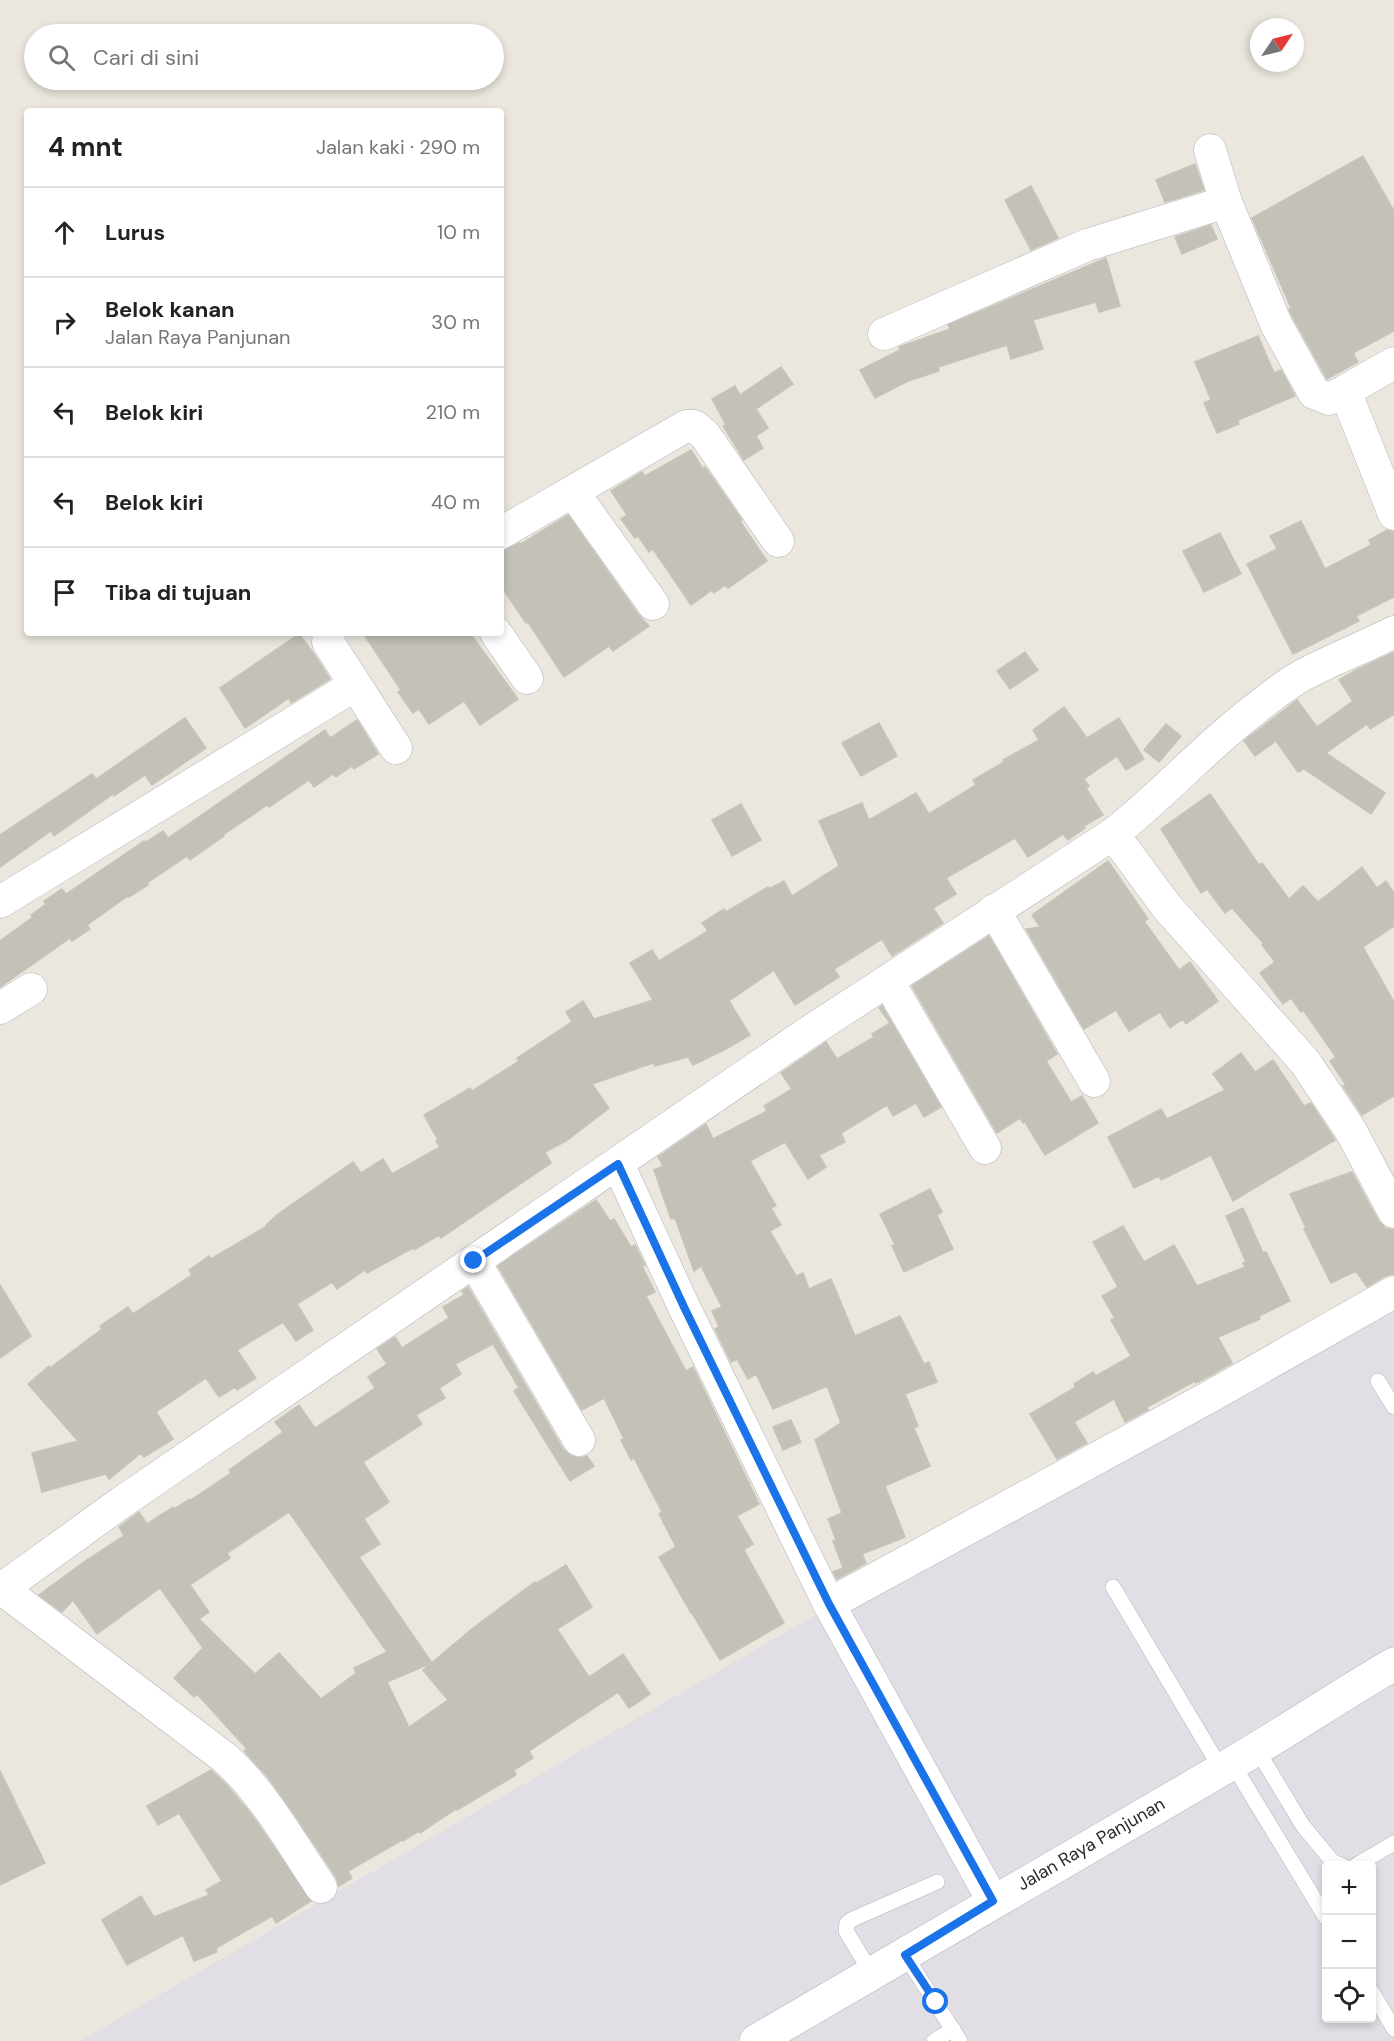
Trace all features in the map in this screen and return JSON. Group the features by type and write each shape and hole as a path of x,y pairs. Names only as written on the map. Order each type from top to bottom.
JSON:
{"main road":[{"name":"Jalan Raya Panjunan","path":"756,2041 872,1974 909,1961 993,1901 1244,1765 1393,1666"}],"street":[{"path":"1210,150 1226,202 1276,324 1314,393 1329,399 1394,363"},
{"path":"884,334 1087,245 1226,202"},
{"path":"1345,392 1394,514"},
{"path":"504,530 686,426 694,426 705,435 778,542"},
{"path":"573,492 653,604"},
{"path":"321,1887 254,1787 225,1758 1,1590 122,1502 806,1034 1113,834 1145,809 1199,754 1309,671 1394,632"},
{"path":"329,636 328,642 396,748"},
{"path":"498,636 527,678"},
{"path":"0,902 355,685"},
{"path":"1113,834 1167,907 1305,1062 1351,1131 1394,1212"},
{"path":"994,910 1094,1081"},
{"path":"888,981 985,1148"},
{"path":"0,1008 32,989"},
{"path":"618,1164 684,1307 829,1604 993,1901"},
{"path":"474,1261 579,1440"},
{"path":"829,1604 1211,1396 1394,1292"}],"lane":[{"path":"1378,1381 1394,1407"},
{"path":"1113,1587 1244,1765 1262,1811 1324,1915"},
{"path":"1244,1765 1284,1796 1303,1826 1332,1861"},
{"path":"1363,1861 1394,1843"},
{"path":"872,1974 846,1931 847,1923 938,1882"},
{"path":"909,1961 957,2035 934,2041"},
{"path":"1376,2000 1394,2029"}],"shaded area":[{"path":"1394,1280 1394,2041 80,2041"}],"building":[{"path":"1363,156 1394,211 1394,331 1353,353 1358,362 1327,379 1292,316 1289,309 1291,308 1252,218"},
{"path":"1195,164 1204,190 1165,202 1156,180"},
{"path":"1031,186 1058,238 1031,250 1005,200"},
{"path":"1211,225 1217,239 1182,254 1175,237"},
{"path":"1106,258 1120,306 1099,312 1096,302 1033,320 1043,349 1011,359 1007,345 938,367 939,371 908,381 875,398 860,370 900,350 899,347 950,329 948,325"},
{"path":"1258,336 1274,373 1281,370 1295,396 1238,420 1239,424 1217,433 1204,403 1211,400 1195,362"},
{"path":"781,367 793,384 756,409 768,428 756,436 763,448 744,460 723,426 726,425 712,399 735,386 740,395"},
{"path":"691,450 742,520 740,521 767,561 728,588 725,585 714,593 712,590 691,605 653,549 649,552 638,536 635,538 621,519 627,515 611,491 642,472 645,476"},
{"path":"568,515 638,614 649,626 613,651 609,646 564,677 504,590 504,551 521,544"},
{"path":"1301,521 1325,569 1371,545 1369,540 1387,530 1394,532 1394,597 1356,616 1359,621 1293,654 1247,564 1277,549 1270,536"},
{"path":"1220,533 1241,574 1204,592 1183,551"},
{"path":"296,636 301,636 330,679 291,703 289,698 245,728 220,688"},
{"path":"365,636 472,636 518,699 480,725 464,701 429,724 419,709 413,713 398,692 401,690"},
{"path":"1025,652 1038,670 1010,689 997,671"},
{"path":"1394,652 1394,714 1370,729 1367,724 1326,753 1385,793 1371,814 1304,769 1298,772 1276,741 1255,756 1244,741 1297,700 1317,727 1353,701 1339,680"},
{"path":"1064,707 1087,738 1119,718 1144,759 1126,770 1117,756 1084,779 1089,786 1086,788 1103,815 1084,826 1085,828 1068,840 1063,834 1028,857 1015,838 946,878 956,894 933,908 943,923 892,956 882,939 834,969 839,977 795,1005 774,970 729,1001 750,1035 726,1049 693,1065 688,1057 655,1066 653,1063 592,1084 609,1108 566,1141 545,1152 551,1163 441,1238 439,1235 367,1273 365,1270 337,1289 332,1282 297,1304 313,1330 296,1341 283,1322 237,1350 256,1378 237,1390 235,1387 219,1397 206,1378 156,1412 173,1439 144,1457 141,1453 109,1479 106,1474 42,1492 32,1453 78,1441 28,1384 49,1366 50,1368 102,1329 100,1326 128,1307 133,1314 192,1275 189,1270 209,1256 211,1259 267,1226 278,1214 353,1162 361,1173 383,1159 392,1174 440,1147 424,1115 470,1088 472,1091 519,1061 517,1058 572,1022 566,1012 583,1001 594,1019 653,1000 630,963 652,950 659,961 708,931 702,923 724,909 726,912 768,887 769,889 784,881 792,896 839,866 819,821 862,803 869,820 916,793 929,814 976,785 973,780 1039,740 1033,730"},
{"path":"185,718 206,748 152,785 145,775 114,796 113,794 54,836 51,831 0,867 0,835 92,774 96,779"},
{"path":"357,720 378,754 354,769 352,766 336,777 333,774 314,787 309,780 269,807 267,805 190,860 187,856 147,883 148,885 87,925 90,929 72,941 70,938 0,987 0,941 33,917 31,915 46,904 44,901 62,889 66,894 144,841 146,842 163,831 168,838 325,730 330,738"},
{"path":"879,723 897,756 861,776 842,743"},
{"path":"1166,724 1181,736 1159,762 1144,750"},
{"path":"1210,794 1259,865 1262,863 1289,899 1303,886 1318,902 1362,867 1377,888 1386,881 1394,893 1394,926 1363,947 1394,1002 1394,1096 1362,1115 1330,1061 1336,1057 1303,1010 1301,1012 1291,998 1283,1004 1260,973 1275,962 1262,945 1264,944 1232,908 1225,913 1207,889 1201,893 1161,829"},
{"path":"741,804 761,840 732,856 712,820"},
{"path":"1108,861 1148,919 1144,921 1179,970 1190,962 1218,1001 1186,1024 1183,1019 1170,1028 1160,1012 1129,1031 1116,1010 1084,1029 1026,929 1040,927 1032,915"},
{"path":"989,936 1057,1054 1046,1061 1071,1102 1082,1096 1098,1123 1045,1155 1025,1122 1023,1123 1020,1118 997,1133 912,986"},
{"path":"882,1006 941,1107 924,1117 916,1103 893,1116 887,1105 841,1133 845,1142 819,1155 826,1167 808,1179 785,1142 750,1161 776,1206 771,1208 781,1225 770,1231 796,1276 803,1273 809,1289 831,1279 855,1336 900,1316 924,1364 929,1362 937,1382 905,1394 918,1426 914,1428 930,1466 885,1486 905,1537 862,1554 866,1563 837,1579 833,1572 843,1568 828,1519 842,1513 815,1440 841,1423 827,1386 773,1409 756,1374 748,1379 737,1359 731,1362 715,1329 719,1327 712,1311 722,1307 701,1266 694,1271 675,1218 671,1219 654,1170 663,1166 658,1157 706,1124 713,1139 767,1111 764,1106 792,1089 781,1073 826,1042 837,1059 874,1037 872,1034 890,1023 879,1008"},
{"path":"1241,1053 1255,1072 1273,1060 1304,1106 1311,1103 1335,1140 1233,1201 1211,1155 1161,1180 1159,1176 1134,1188 1108,1137 1161,1109 1167,1119 1225,1090 1213,1074"},
{"path":"1352,1172 1378,1220 1385,1228 1394,1230 1394,1274 1385,1276 1367,1287 1356,1271 1331,1283 1304,1229 1306,1228 1290,1194"},
{"path":"930,1189 942,1212 937,1215 953,1249 904,1272 892,1246 895,1245 880,1214"},
{"path":"596,1200 610,1221 614,1219 631,1247 635,1245 655,1292 646,1296 686,1371 693,1367 759,1504 737,1516 753,1544 744,1550 784,1623 720,1660 659,1557 676,1547 659,1514 662,1512 634,1458 631,1460 621,1440 624,1439 604,1398 582,1410 498,1266"},
{"path":"1243,1208 1263,1253 1266,1252 1290,1301 1259,1316 1260,1319 1218,1337 1232,1363 1213,1374 1147,1407 1148,1410 1125,1422 1114,1399 1074,1422 1087,1443 1057,1459 1030,1414 1076,1387 1074,1384 1093,1372 1096,1376 1131,1356 1111,1320 1115,1318 1102,1296 1118,1287 1093,1242 1123,1226 1144,1262 1174,1245 1197,1286 1245,1267 1243,1263 1246,1262 1226,1216"},
{"path":"0,1285 31,1336 0,1358"},
{"path":"468,1287 563,1449 571,1456 580,1458 587,1456 594,1466 570,1481 514,1391 519,1388 493,1344 455,1364 461,1374 439,1388 445,1398 416,1415 422,1424 363,1462 389,1502 364,1519 380,1544 359,1557 432,1663 473,1628 535,1582 537,1583 566,1565 592,1607 557,1629 589,1677 623,1654 650,1694 629,1708 618,1692 529,1751 533,1758 514,1770 516,1775 456,1809 420,1833 419,1831 348,1871 352,1878 339,1886 336,1877 291,1809 267,1776 244,1751 247,1749 197,1694 194,1697 174,1678 203,1648 160,1588 97,1634 73,1600 62,1612 39,1595 124,1536 119,1527 139,1512 147,1524 173,1507 174,1509 191,1500 231,1473 229,1470 283,1432 275,1422 299,1405 315,1428 375,1388 368,1377 387,1364 377,1349 395,1337 402,1348 449,1318 443,1307 464,1295 462,1291","holes":["289,1512 387,1652 354,1668 356,1673 321,1699 279,1653 255,1674 199,1619 209,1612 190,1585 230,1558 227,1553","431,1664 423,1670 448,1700 409,1727 387,1682"]},
{"path":"791,1420 801,1442 783,1450 773,1427"},
{"path":"211,1770 251,1814 311,1901 276,1923 272,1916 216,1948 217,1952 194,1961 183,1935 127,1965 102,1920 141,1896 154,1917 209,1895 206,1890 222,1881 179,1813 158,1825 147,1806"},
{"path":"0,1771 45,1863 0,1885"}],"route":[{"path":"474,1261 618,1164 684,1307 829,1604 993,1901 905,1955 936,2002"}]}
